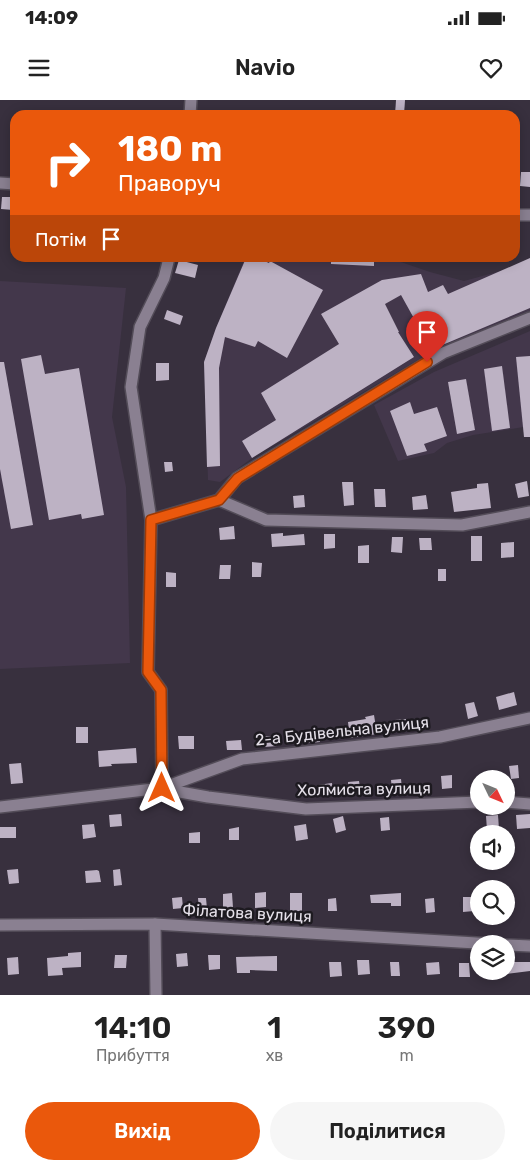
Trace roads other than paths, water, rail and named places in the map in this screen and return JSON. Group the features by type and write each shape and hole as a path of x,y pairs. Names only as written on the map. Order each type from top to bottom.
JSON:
{"street":[{"path":"0,807 162,788 161,690 148,672 151,520 131,387 140,327 164,278 168,262"},
{"path":"151,520 219,500 238,478 443,353 530,318"},
{"path":"219,500 266,520 462,525 530,512"},
{"name":"2-а Будівельна вулиця","path":"162,788 242,759 440,737 530,718"},
{"name":"Холмиста вулиця","path":"162,788 208,797 306,809 470,802"},
{"path":"515,803 530,804"},
{"path":"155,924 156,995"},
{"name":"Філатова вулиця","path":"0,925 155,924 470,943"},
{"path":"515,945 530,946"}]}
